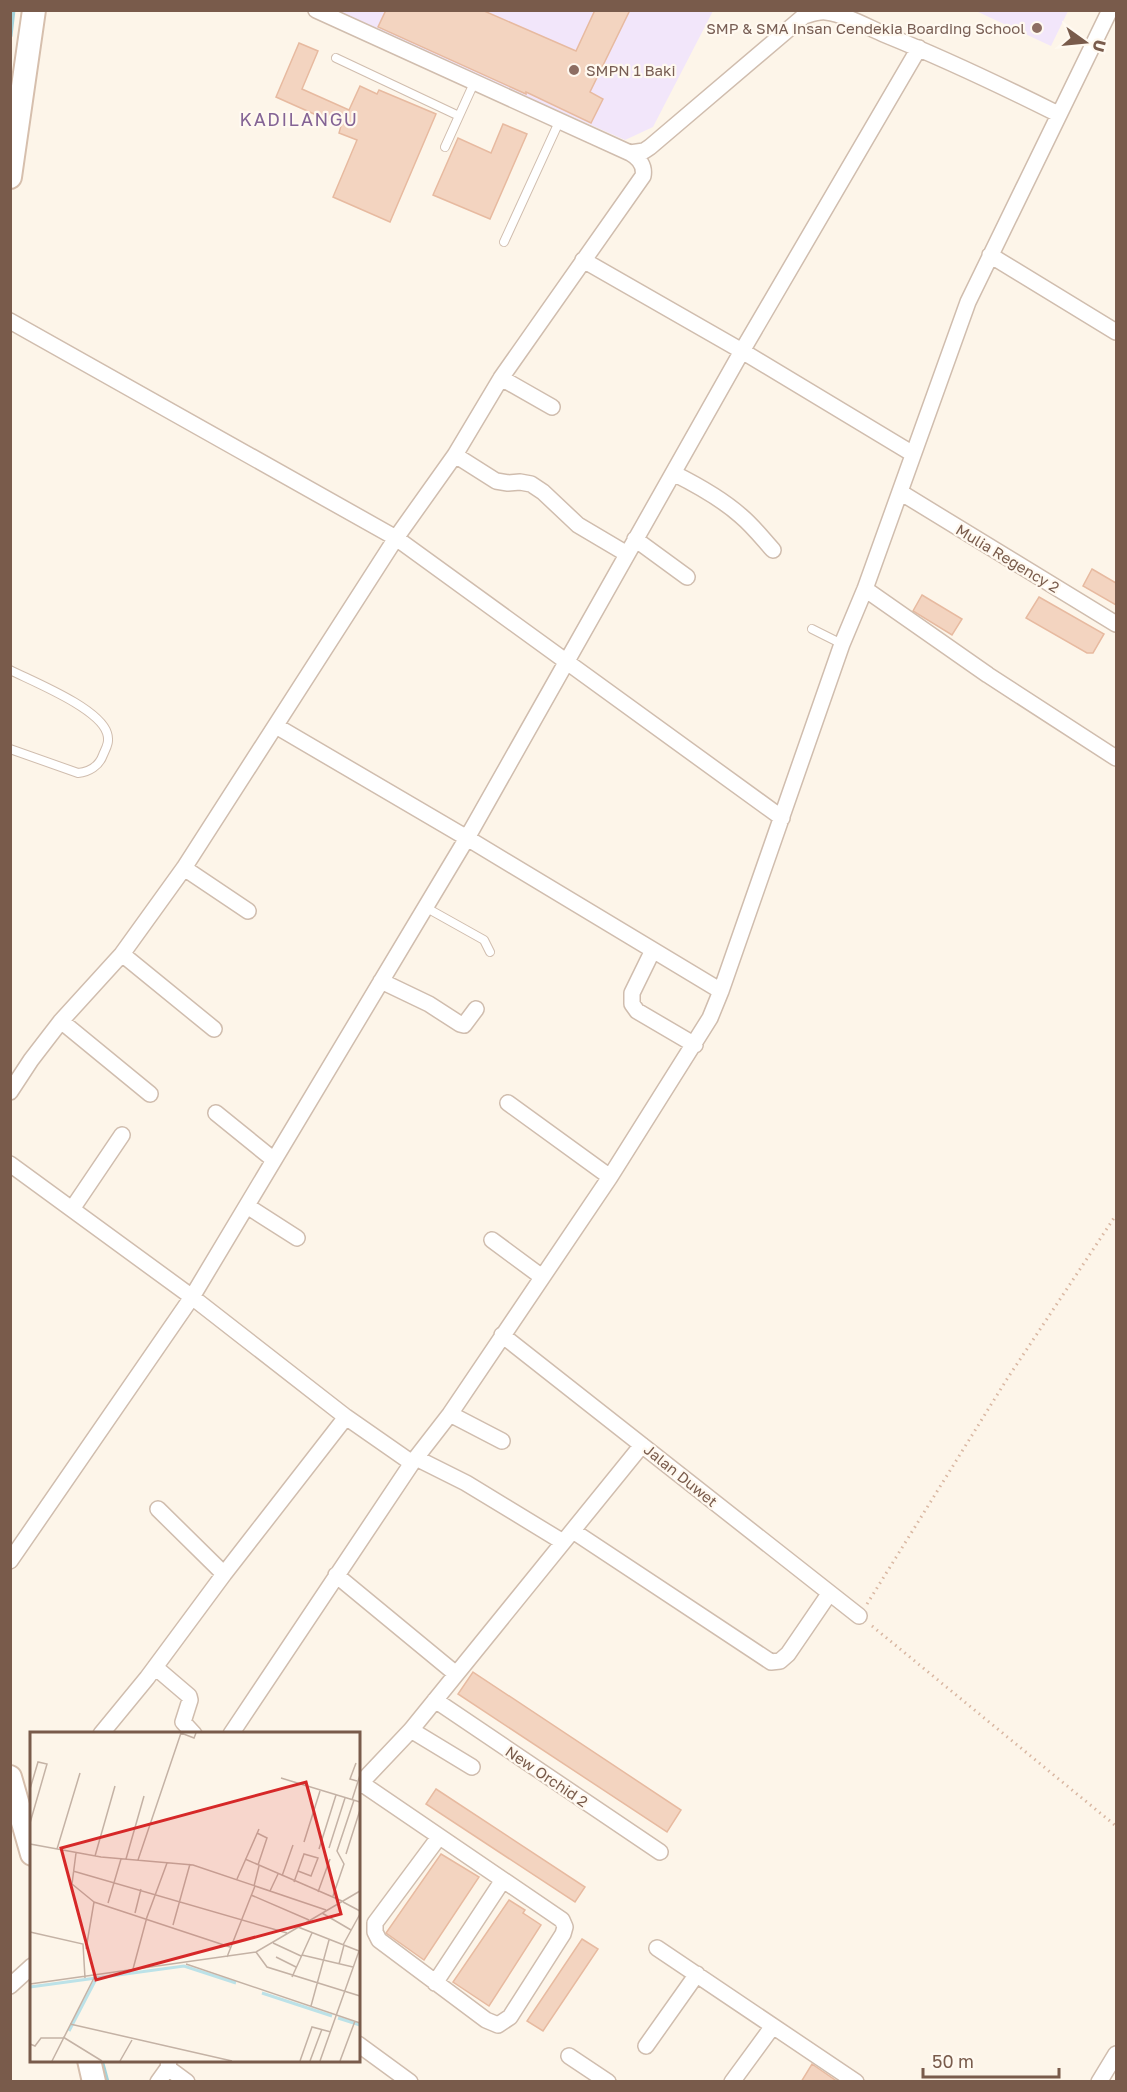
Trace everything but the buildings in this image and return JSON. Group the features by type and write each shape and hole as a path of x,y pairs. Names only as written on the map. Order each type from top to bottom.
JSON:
{"main road":[{"path":"10,177 34,10"},
{"path":"10,1776 27,1818 30,1840"},
{"path":"89,2062 94,2082"}],"street":[{"path":"10,1092 61,1021 122,954 184,868 396,538 455,455 501,378 643,177 642,165 630,153 474,84 316,10"},
{"path":"232,1732 414,1460 450,1414 610,1177 710,1018 842,644 865,589 968,302 1110,10"},
{"path":"630,153 650,147 804,16 815,12 841,16 919,48 1058,114"},
{"path":"10,1561 192,1297 247,1206 467,838 742,351 919,48"},
{"path":"990,255 1116,332"},
{"path":"583,260 742,351 913,454"},
{"path":"10,321 396,538 782,818"},
{"path":"501,378 552,407"},
{"path":"455,455 496,481 531,484 543,492 578,525 627,554"},
{"path":"673,473 697,485 729,506 773,550"},
{"name":"Mulia Regency 2","path":"900,492 1116,624"},
{"path":"635,539 687,577"},
{"path":"865,589 988,675 1116,758"},
{"path":"276,726 721,991"},
{"path":"184,868 248,911"},
{"path":"653,950 632,993 632,1004 637,1011 695,1045"},
{"path":"122,954 214,1029"},
{"path":"381,981 429,1004 460,1024 464,1025 476,1009"},
{"path":"61,1021 150,1094"},
{"path":"508,1103 610,1177"},
{"path":"216,1113 274,1160"},
{"path":"72,1209 122,1135"},
{"path":"10,1164 192,1297 346,1417 414,1460 466,1483 568,1537 771,1662 780,1661 789,1654 829,1594"},
{"path":"247,1206 297,1238"},
{"path":"492,1240 542,1277"},
{"name":"Jalan Duwet","path":"502,1335 859,1616"},
{"path":"450,1414 502,1441"},
{"path":"103,1732 346,1417"},
{"path":"439,1837 375,1923 376,1936 435,1983 492,2024 498,2025 510,2017 563,1934 565,1927 562,1920 503,1880 439,1837 360,1784 411,1730 642,1445"},
{"path":"158,1509 224,1574"},
{"path":"336,1575 456,1674"},
{"path":"155,1667 189,1696 190,1700 183,1722 192,1732"},
{"name":"New Orchid 2","path":"435,1700 660,1852"},
{"path":"411,1730 472,1767"},
{"path":"435,1983 503,1880"},
{"path":"657,1948 851,2080"},
{"path":"10,1986 30,1968"},
{"path":"646,2046 697,1974"},
{"path":"732,2082 773,2026"},
{"path":"360,2045 410,2082"},
{"path":"1099,2082 1116,2054"},
{"path":"569,2056 608,2082"},
{"path":"158,2082 168,2064 187,2082"}],"lane":[{"path":"336,58 459,116"},
{"path":"445,147 474,84"},
{"path":"504,242 559,122"},
{"path":"812,629 842,644"},
{"path":"10,670 84,708 106,731 109,742 102,760 88,772 78,773 10,749"},
{"path":"425,907 476,934 484,940 490,952"}],"path":[{"path":"1116,1215 1007,1378 859,1616 1116,1826"}],"shaded area":[{"name":"SMPN 1 Baki","path":"338,10 713,11 653,127 625,140 337,13"},
{"name":"SMP & SMA Insan Cendekia Boarding School","path":"1068,10 1051,46 976,11"}],"waterway":[{"path":"10,36 13,10"},
{"path":"102,2062 107,2082"}],"place":[{"name":"SMP & SMA Insan Cendekia Boarding School","path":"1037,28"},
{"name":"SMPN 1 Baki","path":"574,70"}],"district":[{"name":"KADILANGU","path":"299,119"}]}
